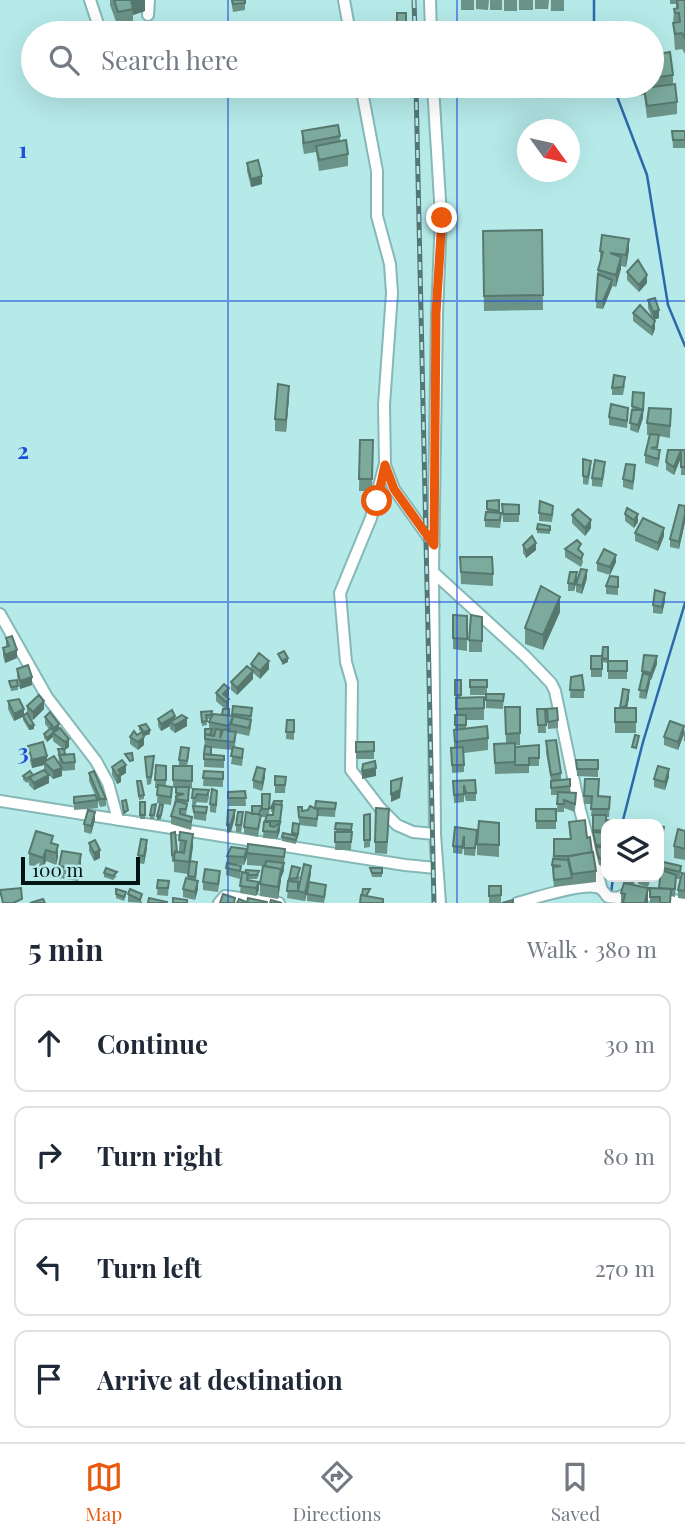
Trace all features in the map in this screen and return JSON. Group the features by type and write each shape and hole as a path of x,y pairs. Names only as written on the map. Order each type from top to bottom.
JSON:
{"street":[{"path":"90,0 97,21"},
{"path":"148,15 149,0"},
{"path":"344,0 348,21"},
{"path":"430,0 431,21"},
{"path":"362,98 377,172 377,216 390,264 391,293 384,405 385,465 371,518 340,593 346,662 352,683 351,770 380,808 397,825 413,832 435,834"},
{"path":"434,98 442,218 436,314 433,572 435,834 440,903"},
{"path":"385,465 394,489 434,545"},
{"path":"433,572 526,656 555,691 580,810 609,895"},
{"path":"0,614 47,697 96,761 108,783 118,820"},
{"path":"0,801 436,868"},
{"path":"517,903 594,887 609,895 629,892 685,902"},
{"path":"219,903 225,896 279,903"}],"building":[{"path":"114,0 131,0 133,9 118,12"},
{"path":"232,0 245,0 245,3 233,4"},
{"path":"677,0 685,0 685,38 682,33 675,34 673,23 680,22 679,13 675,13 674,9 678,8"},
{"path":"397,13 406,13 406,21 397,21"},
{"path":"670,52 673,75 664,76 664,53"},
{"path":"675,84 677,102 647,106 646,98 664,98 664,85"},
{"path":"338,125 340,136 304,143 302,131"},
{"path":"672,131 685,131 685,140 673,140"},
{"path":"346,140 348,154 319,160 316,146"},
{"path":"258,160 262,176 251,179 247,163"},
{"path":"542,230 543,295 484,296 483,231"},
{"path":"602,235 629,239 626,255 610,253 621,257 616,275 598,270 603,252 600,251"},
{"path":"638,260 647,275 639,285 627,272"},
{"path":"598,274 612,280 603,301 596,301"},
{"path":"655,298 659,310 653,312 648,300"},
{"path":"640,305 655,321 652,328 633,313"},
{"path":"614,375 625,377 623,387 612,388"},
{"path":"278,384 289,386 286,420 275,419"},
{"path":"633,392 644,393 643,410 632,406"},
{"path":"611,404 628,408 627,421 609,417"},
{"path":"649,408 671,409 670,426 647,423"},
{"path":"632,410 643,410 638,425 630,423"},
{"path":"650,434 659,435 657,447 651,448 660,450 658,459 645,455"},
{"path":"360,440 373,440 372,479 359,479"},
{"path":"668,450 681,450 674,467 666,462"},
{"path":"681,450 685,450 685,467 681,467"},
{"path":"583,459 591,461 588,477 583,476"},
{"path":"595,460 605,462 602,479 592,478"},
{"path":"626,464 635,465 633,482 623,479"},
{"path":"499,500 499,511 487,509 487,501"},
{"path":"540,501 553,506 552,515 539,513"},
{"path":"502,504 519,505 519,514 503,514"},
{"path":"679,505 685,506 685,514 679,542 670,539"},
{"path":"627,508 638,514 634,520 625,514"},
{"path":"578,509 591,520 585,528 572,515"},
{"path":"486,512 501,513 500,520 485,520"},
{"path":"643,518 664,528 658,543 635,533"},
{"path":"538,524 550,526 550,530 537,529"},
{"path":"532,536 536,543 526,551 523,545"},
{"path":"577,540 581,544 578,549 583,554 581,559 565,549"},
{"path":"604,549 616,555 610,567 597,563"},
{"path":"460,557 492,557 493,574 461,572"},
{"path":"581,569 587,570 582,586 576,584"},
{"path":"570,572 577,572 574,584 568,583"},
{"path":"610,576 618,577 618,587 606,586"},
{"path":"541,586 560,597 543,635 525,628"},
{"path":"655,590 665,593 662,607 653,605"},
{"path":"453,615 467,616 467,639 453,638"},
{"path":"471,615 482,617 482,641 469,640"},
{"path":"12,636 17,650 5,655 3,648 9,646 6,638"},
{"path":"603,647 608,647 608,659 602,658"},
{"path":"284,651 288,658 282,661 278,654"},
{"path":"259,653 269,661 260,671 251,664"},
{"path":"644,655 657,656 651,673 642,671"},
{"path":"591,656 602,656 602,669 591,669"},
{"path":"608,661 627,661 627,671 608,671"},
{"path":"28,665 32,677 20,681 17,669"},
{"path":"247,666 253,671 237,688 231,682"},
{"path":"643,673 650,675 646,691 639,690"},
{"path":"582,675 584,690 570,690 571,677"},
{"path":"17,680 18,686 11,687 9,681"},
{"path":"455,680 461,680 461,695 455,695"},
{"path":"470,680 487,680 487,687 470,687"},
{"path":"224,684 229,688 223,694 229,699 226,702 216,693"},
{"path":"623,689 629,690 626,706 620,708"},
{"path":"486,694 504,694 503,701 486,700"},
{"path":"39,695 44,701 33,712 27,706"},
{"path":"484,697 484,708 456,709 456,698"},
{"path":"19,699 24,709 14,714 8,701"},
{"path":"233,706 252,708 251,716 232,714"},
{"path":"505,707 520,707 520,733 506,734"},
{"path":"557,708 558,720 548,722 547,709"},
{"path":"615,708 636,708 636,722 615,722"},
{"path":"223,709 229,709 229,715 222,715"},
{"path":"537,709 545,709 546,725 538,725"},
{"path":"172,710 175,716 161,724 158,719"},
{"path":"212,711 211,715 206,715 207,721 202,722 201,712"},
{"path":"50,712 59,724 54,728 45,717"},
{"path":"27,713 34,725 29,726 23,716"},
{"path":"213,714 233,716 251,720 249,728 231,724 233,717 229,726 209,722"},
{"path":"182,715 187,718 175,725 170,722"},
{"path":"455,715 466,715 466,725 455,725"},
{"path":"287,720 294,720 294,732 286,732"},
{"path":"670,721 684,726 678,742 664,737"},
{"path":"146,724 150,730 144,732 139,726"},
{"path":"487,726 488,738 455,742 454,730"},
{"path":"51,728 54,732 47,738 44,734"},
{"path":"60,728 69,739 65,742 53,733"},
{"path":"205,729 212,729 210,735 205,734"},
{"path":"216,729 221,730 220,738 223,730 236,732 234,742 205,739 205,734 214,736"},
{"path":"134,731 137,735 142,732 144,737 138,742 130,737"},
{"path":"635,735 639,736 636,748 632,747"},
{"path":"556,740 561,773 551,775 546,741"},
{"path":"43,742 47,756 32,760 28,746"},
{"path":"356,742 374,742 374,751 356,752"},
{"path":"515,743 515,762 495,763 494,744"},
{"path":"539,745 539,758 529,758 529,765 515,765 515,747"},
{"path":"205,746 211,747 211,755 204,754"},
{"path":"181,747 189,748 187,761 179,760"},
{"path":"233,747 243,749 242,758 231,756"},
{"path":"463,747 464,765 452,765 451,748"},
{"path":"58,749 64,749 65,755 60,755"},
{"path":"132,753 133,760 130,761 125,754"},
{"path":"74,754 75,762 63,763 59,755"},
{"path":"204,754 224,756 224,760 204,759"},
{"path":"54,756 62,768 53,771 44,762"},
{"path":"154,756 151,777 147,777 145,757"},
{"path":"122,760 126,765 118,770 121,774 117,776 112,767"},
{"path":"576,760 598,760 598,769 577,769"},
{"path":"375,761 376,768 362,771 363,764"},
{"path":"156,765 166,766 166,780 155,780"},
{"path":"173,766 192,766 192,781 173,780"},
{"path":"658,766 669,769 665,782 654,779"},
{"path":"257,767 265,769 262,783 253,780"},
{"path":"44,770 49,775 34,783 29,777"},
{"path":"30,771 33,775 29,778 23,776"},
{"path":"94,771 106,799 100,799 89,773"},
{"path":"204,771 223,772 223,779 203,778"},
{"path":"275,776 286,777 285,785 275,785"},
{"path":"402,778 400,790 391,794 391,781"},
{"path":"570,779 570,786 551,788 551,781"},
{"path":"585,779 599,779 598,796 610,797 609,809 591,809 592,796 584,796"},
{"path":"475,780 476,793 466,793 464,785 464,794 454,795 453,781"},
{"path":"137,781 141,781 144,795 139,796"},
{"path":"158,785 172,787 171,797 157,795"},
{"path":"176,787 189,787 188,801 176,799 176,796 184,794 176,793"},
{"path":"193,789 209,790 207,795 197,794 192,798"},
{"path":"212,789 217,791 216,805 210,804"},
{"path":"245,791 246,798 228,798 228,792"},
{"path":"558,792 576,793 575,804 564,800 564,804 557,804"},
{"path":"262,794 270,794 269,809 262,809"},
{"path":"95,795 98,800 74,803 74,797"},
{"path":"126,800 128,810 124,813 122,801"},
{"path":"176,801 187,804 186,809 180,809 180,814 192,817 191,822 171,816"},
{"path":"274,801 282,801 281,805 274,804 274,808 271,808"},
{"path":"316,801 336,803 335,809 315,808"},
{"path":"140,802 145,802 145,815 140,815"},
{"path":"156,804 154,815 150,815 152,805"},
{"path":"160,804 163,805 161,815 157,816"},
{"path":"274,804 282,805 280,821 265,821 267,815 273,815"},
{"path":"193,806 207,807 206,813 194,812"},
{"path":"252,806 262,806 259,814 252,814"},
{"path":"310,806 318,810 317,819 299,817 298,807 302,807 302,811 308,810"},
{"path":"376,808 389,809 387,842 375,842"},
{"path":"536,809 556,809 556,821 536,821"},
{"path":"88,810 95,812 91,826 84,824"},
{"path":"228,810 235,810 231,824 227,825"},
{"path":"238,812 243,812 241,825 236,825"},
{"path":"246,812 261,815 258,829 244,827"},
{"path":"370,814 370,840 364,840 364,815"},
{"path":"593,815 606,815 606,819 601,819 601,831 593,830"},
{"path":"585,820 592,852 554,856 554,839 571,839 569,822"},
{"path":"479,821 499,823 499,845 477,844"},
{"path":"264,822 270,822 270,826 274,827 280,823 277,832 263,831"},
{"path":"293,823 299,824 298,834 292,833"},
{"path":"336,823 352,824 351,830 335,829"},
{"path":"455,827 477,830 475,848 464,848 464,836 462,847 453,846"},
{"path":"678,829 685,831 685,849 674,846"},
{"path":"36,831 53,836 51,843 58,845 56,853 46,850 43,858 29,853"},
{"path":"175,832 177,852 172,855 171,833"},
{"path":"180,832 193,834 189,862 174,860 175,851 184,853 186,841 179,840"},
{"path":"335,832 352,832 351,842 335,842"},
{"path":"593,832 601,833 601,846 596,845"},
{"path":"283,833 297,836 296,840 282,837"},
{"path":"141,839 147,840 144,856 138,855"},
{"path":"95,840 100,850 94,853 89,843"},
{"path":"248,844 285,849 284,857 247,853"},
{"path":"231,847 247,849 244,857 227,856"},
{"path":"596,847 601,848 599,858"},
{"path":"62,851 81,854 78,870 59,866"},
{"path":"593,852 596,871 572,874 568,856"},
{"path":"553,859 568,860 572,878 554,880 553,867 561,866 552,865"},
{"path":"190,861 197,862 195,877 188,876"},
{"path":"266,861 284,863 281,870 265,866"},
{"path":"664,862 681,866 680,872 664,868"},
{"path":"227,863 241,866 240,871 226,868"},
{"path":"304,864 311,866 305,893 298,891"},
{"path":"263,866 281,869 278,887 260,884"},
{"path":"292,866 300,868 297,878 289,879"},
{"path":"106,868 117,872 113,876 104,873"},
{"path":"370,868 382,868 382,873 372,873"},
{"path":"205,869 220,871 218,884 203,882"},
{"path":"246,870 259,871 257,875 248,875"},
{"path":"664,871 676,875 675,889 659,888 660,882 664,882"},
{"path":"242,872 248,873 247,880 259,882 256,888 240,886"},
{"path":"682,873 685,874 685,891 678,890"},
{"path":"186,878 198,881 195,892 183,889"},
{"path":"158,880 169,881 168,888 157,888"},
{"path":"288,881 298,882 298,891 287,891"},
{"path":"309,882 326,885 324,897 307,894"},
{"path":"624,883 648,888 645,903 623,903 625,894 621,893"},
{"path":"489,886 501,886 501,895 489,896"},
{"path":"21,888 22,899 3,903 0,890"},
{"path":"650,888 671,889 670,903 660,903 660,897 650,897"},
{"path":"116,889 126,892 124,897 116,894"},
{"path":"130,889 142,894 140,900 128,894"},
{"path":"363,889 370,889 366,896 362,895"},
{"path":"223,894 235,898 234,903 220,903"},
{"path":"361,895 383,899 383,903 360,903"},
{"path":"149,898 167,902 167,903 148,903"},
{"path":"173,898 187,900 187,903 173,903"},
{"path":"248,898 267,902 267,903 247,903"}],"waterway":[{"path":"594,0 594,21"},
{"path":"618,98 647,175 668,305 685,346"},
{"path":"623,819 643,742 685,603"},
{"path":"611,894 612,882"}],"railway":[{"path":"414,0 415,21"},
{"path":"416,98 434,903"}],"route":[{"path":"377,501 385,465 394,489 434,545 436,314 442,218"}]}
